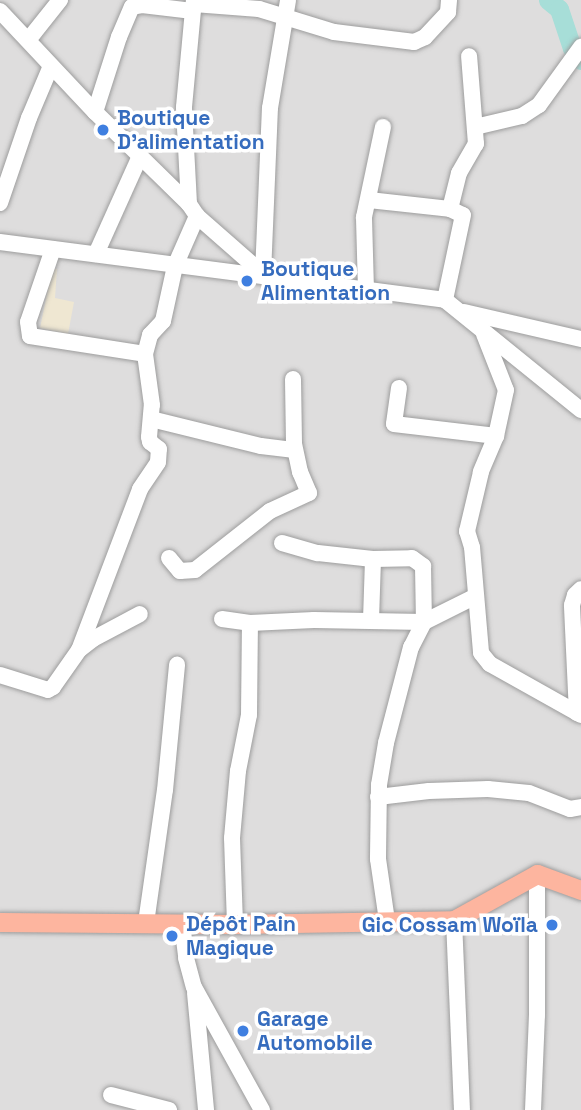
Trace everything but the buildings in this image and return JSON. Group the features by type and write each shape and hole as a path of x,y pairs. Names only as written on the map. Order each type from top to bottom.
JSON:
{"main road":[{"path":"0,922 235,924 454,920 537,874 581,890"}],"street":[{"path":"29,39 60,0"},
{"path":"95,112 119,37 132,7 193,5 286,8 334,33 414,42 425,37 448,12 449,0"},
{"path":"0,675 48,690 53,687 79,650 140,489 158,462 159,449 150,442 151,419 145,354 150,335 163,321 175,266 193,210 184,107 193,5"},
{"path":"263,274 270,108 286,8"},
{"path":"0,11 95,112 193,210 263,274"},
{"path":"475,127 522,116 539,105 581,47"},
{"path":"450,209 459,173 476,144 469,56"},
{"path":"0,203 29,118 51,66"},
{"path":"366,290 364,217 383,127"},
{"path":"96,254 140,156"},
{"path":"369,200 450,209 463,215 445,300"},
{"path":"0,242 175,266 263,274 445,300 581,410"},
{"path":"53,249 28,322 30,337 145,354"},
{"path":"462,312 581,338"},
{"path":"483,332 505,381 496,436 481,472 467,523 481,653 485,658 579,714"},
{"path":"169,558 173,567 180,571 195,570 270,511 309,492 295,450 293,379"},
{"path":"399,388 394,424 496,436"},
{"path":"151,419 261,446 295,450"},
{"path":"282,543 308,551 373,559 419,561 423,566 424,622 413,641 398,695 386,743 378,797 378,859 387,921"},
{"path":"371,620 373,559"},
{"path":"579,714 572,605 575,595 581,589"},
{"path":"222,619 250,623 371,620 424,622 476,596"},
{"path":"79,650 140,614"},
{"path":"235,924 232,838 238,771 249,715 250,623"},
{"path":"146,923 165,790 177,665"},
{"path":"378,797 429,791 488,789 529,793 564,807 581,807"},
{"path":"533,1110 537,1015 537,874"},
{"path":"454,920 462,1110"},
{"path":"182,923 186,958 194,987 206,1110"},
{"path":"194,987 262,1110"},
{"path":"111,1095 169,1110"}],"shaded area":[{"path":"0,0 581,0 581,1110 0,1110"},
{"path":"52,269 57,269 55,298 74,302 68,334 40,328"}],"waterway":[{"path":"548,0 559,9 572,48 581,60"}],"place":[{"name":"Boutique D'alimentation","path":"103,130"},
{"name":"Boutique Alimentation","path":"247,281"},
{"name":"Gic Cossam Woïla","path":"552,925"},
{"name":"Dépôt Pain Magique","path":"172,936"},
{"name":"Garage Automobile","path":"243,1031"}]}
